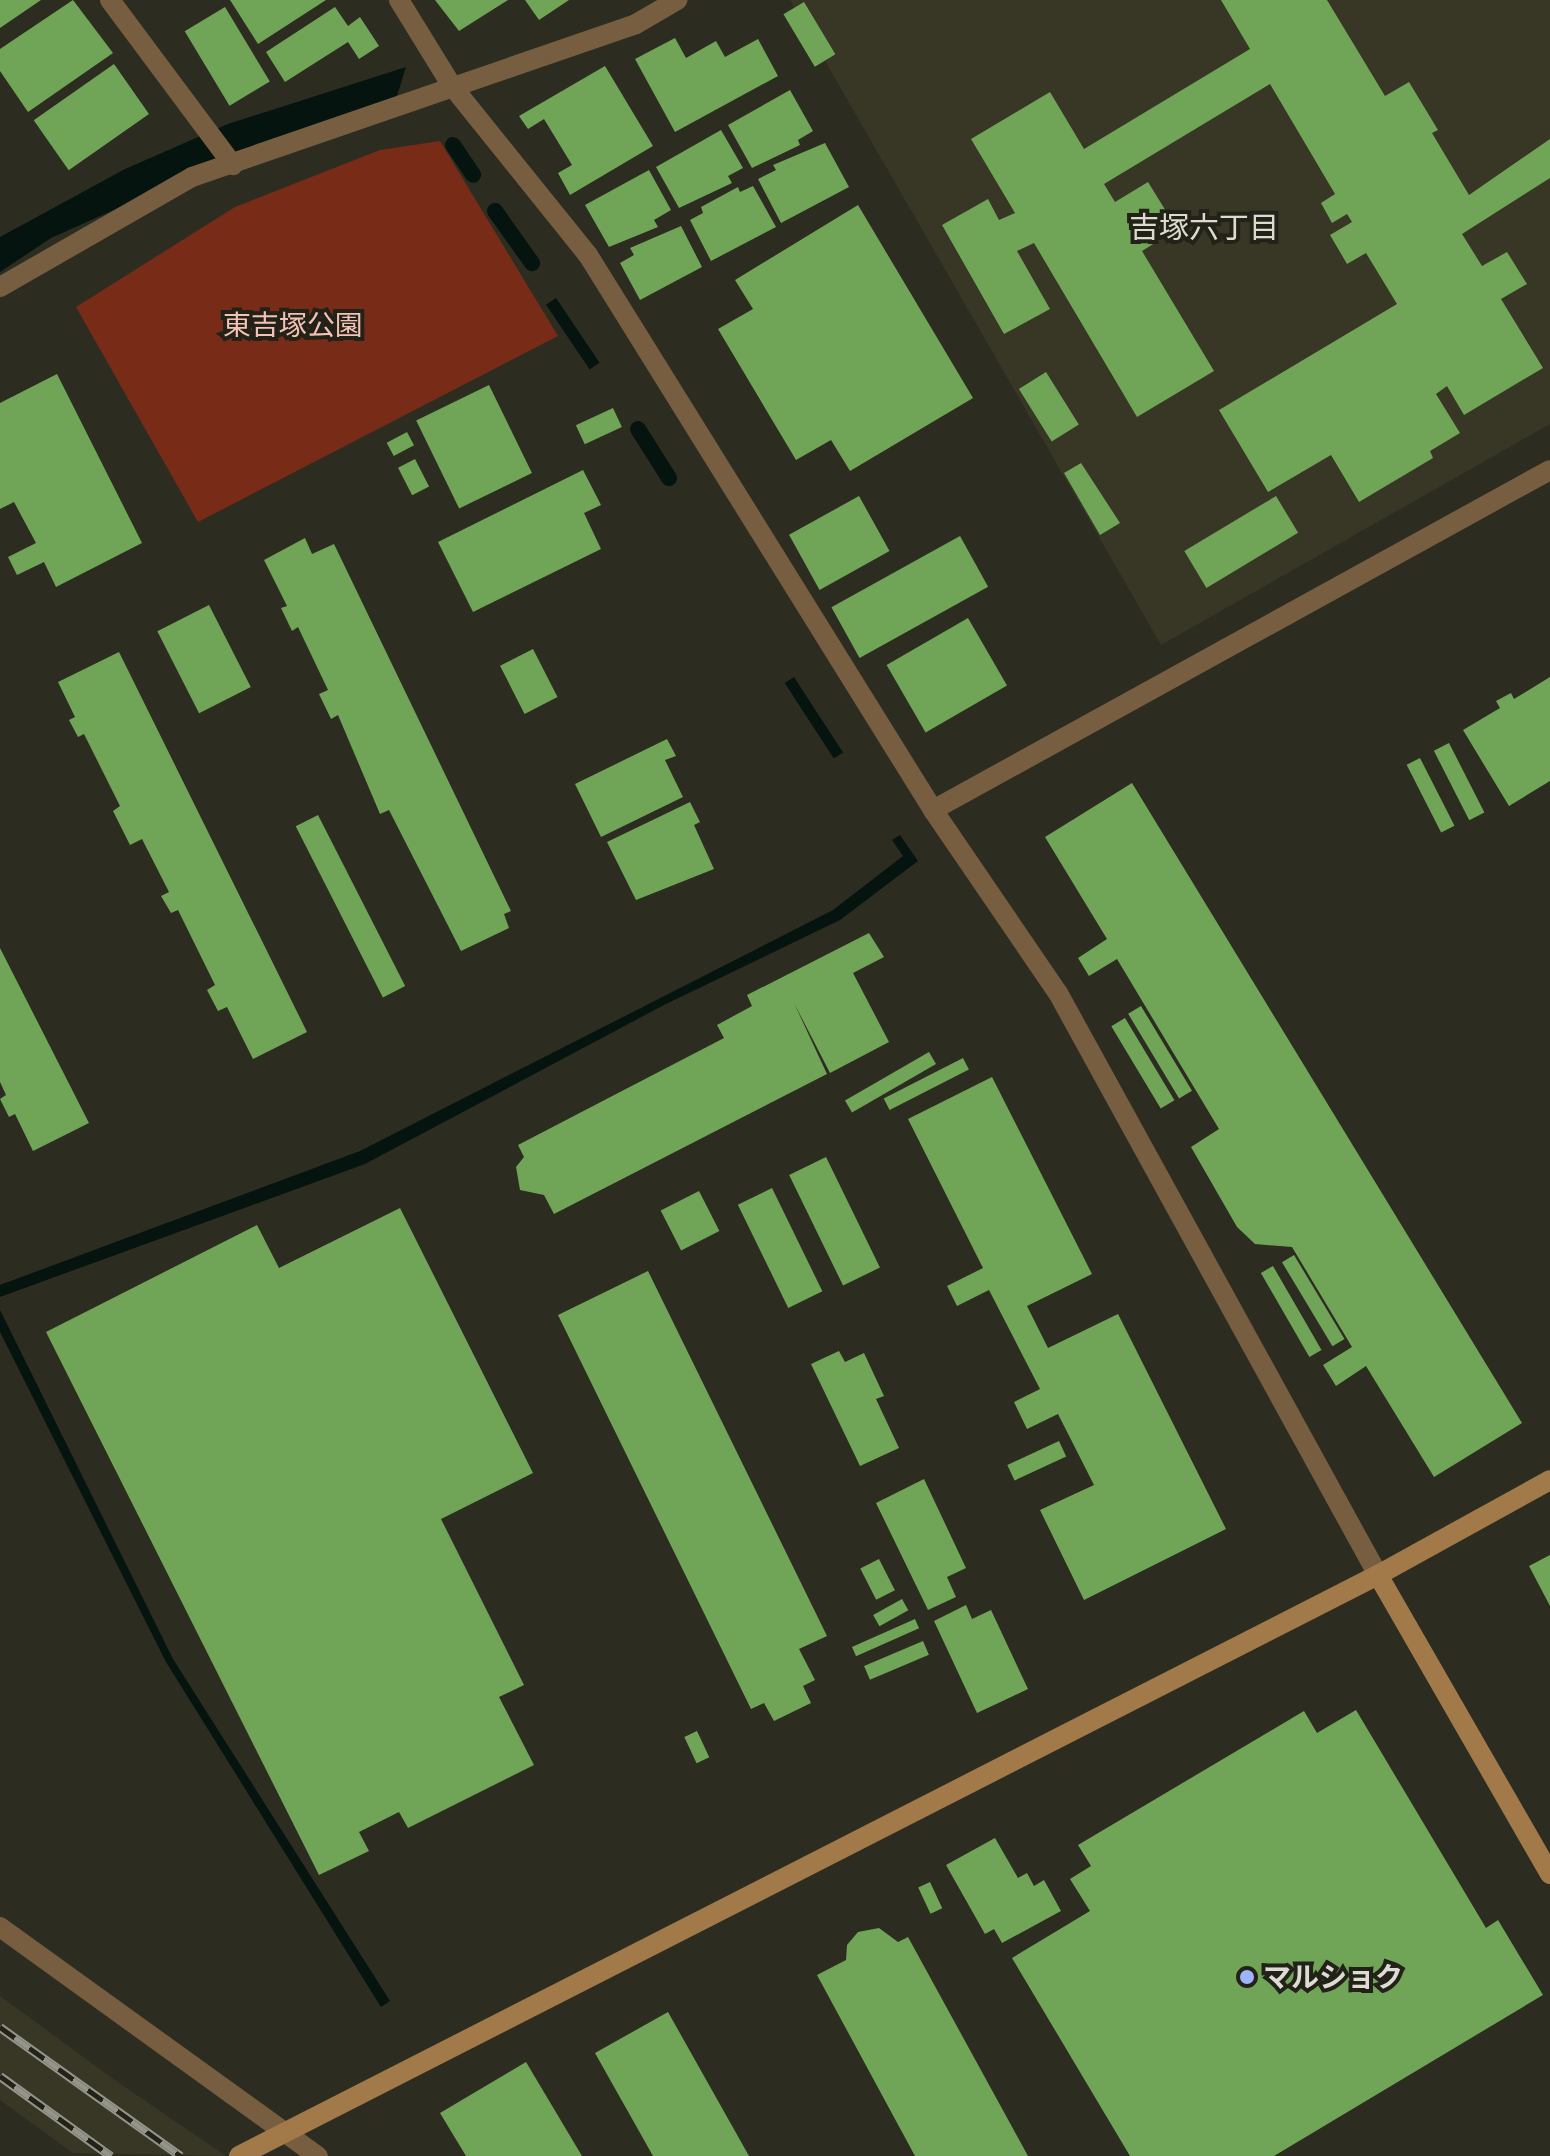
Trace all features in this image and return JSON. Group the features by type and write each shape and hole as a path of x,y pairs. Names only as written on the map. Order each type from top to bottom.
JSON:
{"street":[{"path":"110,0 227,157"},
{"path":"399,0 452,86 588,255 933,810 1058,993 1378,1575 1550,1874"},
{"path":"0,287 227,157 636,24 677,0"},
{"path":"933,810 1550,470"},
{"path":"239,2156 1378,1575 1550,1480"},
{"path":"0,1927 318,2156"}],"shaded area":[{"path":"790,0 1550,0 1550,424 1161,645"},
{"path":"406,67 396,99 250,149 51,238 0,272 0,237 125,169 228,124"},
{"path":"556,298 600,363 590,369 546,305"},
{"path":"794,677 843,752 834,758 785,683"},
{"path":"900,835 918,861 840,920 664,1005 365,1164 0,1297 0,1285 360,1151 833,910 903,856 892,840"},
{"path":"0,1310 173,1659 390,2001 381,2007 166,1662 0,1332"},
{"path":"0,1996 226,2156 73,2153 0,2100"}],"green space":[{"name":"東吉塚公園","path":"440,141 558,336 198,522 76,307 235,207 380,150"}],"building":[{"path":"0,0 41,0 0,28"},
{"path":"73,0 113,53 28,112 0,71 0,49"},
{"path":"230,0 326,0 258,44"},
{"path":"435,0 508,0 459,31"},
{"path":"525,0 569,0 539,20"},
{"path":"1221,0 1327,0 1385,96 1409,82 1438,130 1432,133 1469,195 1550,139 1550,178 1462,234 1482,266 1507,252 1527,284 1501,299 1543,368 1464,415 1447,386 1436,394 1460,433 1430,451 1433,458 1359,502 1331,455 1268,492 1219,410 1397,304 1366,253 1347,264 1330,235 1352,222 1347,214 1332,223 1321,203 1335,194 1270,84 1104,184 1115,202 1148,182 1177,229 1142,251 1214,371 1137,417 1034,243 1017,251 1050,309 1004,334 942,225 988,199 999,220 1015,213 971,139 1050,92 1084,149 1250,49"},
{"path":"804,2 835,54 815,67 783,14"},
{"path":"225,7 270,82 230,106 185,31"},
{"path":"335,7 348,26 360,17 379,46 359,59 348,42 285,82 266,52"},
{"path":"675,38 686,58 716,41 725,57 758,39 778,76 675,132 635,59"},
{"path":"114,64 149,114 69,170 34,120"},
{"path":"605,66 653,146 570,195 558,173 572,165 544,119 528,129 519,116"},
{"path":"790,90 813,131 798,140 800,145 752,168 728,125"},
{"path":"721,130 743,168 728,176 732,183 679,208 656,167"},
{"path":"825,143 849,187 781,223 758,179 776,170 773,165"},
{"path":"649,170 671,210 654,220 658,227 609,247 585,205"},
{"path":"753,186 776,227 711,261 690,220 703,213 701,207 738,187 740,192"},
{"path":"858,205 973,398 850,471 831,440 796,460 718,329 753,309 735,280"},
{"path":"681,226 702,267 640,300 620,263 634,255 630,248"},
{"path":"1046,372 1079,425 1052,442 1019,389"},
{"path":"57,374 142,543 56,587 44,562 17,575 8,557 36,543 14,502 0,509 0,403"},
{"path":"489,385 532,473 459,509 416,421"},
{"path":"613,408 622,427 585,444 576,425"},
{"path":"407,432 414,445 394,456 387,443"},
{"path":"415,459 429,487 412,495 398,468"},
{"path":"1081,463 1120,523 1100,535 1064,473"},
{"path":"583,470 601,505 584,513 601,549 473,612 438,542"},
{"path":"859,496 890,551 820,590 789,535"},
{"path":"1276,496 1298,533 1206,588 1184,551"},
{"path":"960,536 988,587 860,658 831,607"},
{"path":"305,538 312,554 334,544 511,911 504,914 509,928 461,951 389,810 380,814 338,715 331,719 319,694 328,690 298,627 292,631 281,608 287,606 264,560"},
{"path":"209,605 251,687 199,713 157,631"},
{"path":"968,618 1007,686 926,733 887,665"},
{"path":"533,649 558,697 525,714 500,666"},
{"path":"119,652 307,1032 253,1059 227,1007 218,1011 207,990 215,985 178,910 171,913 161,896 169,892 142,839 130,845 113,811 120,806 84,734 78,737 69,720 75,717 58,682"},
{"path":"1550,677 1550,781 1509,806 1463,730 1500,708 1496,701 1511,693 1514,699"},
{"path":"667,739 676,756 665,760 683,797 601,837 575,784"},
{"path":"1449,743 1484,812 1469,820 1434,751"},
{"path":"1420,758 1455,826 1441,833 1407,765"},
{"path":"1132,783 1522,1423 1434,1477 1366,1366 1336,1386 1323,1365 1352,1347 1292,1247 1255,1244 1237,1227 1191,1147 1219,1129 1117,959 1089,976 1078,958 1107,939 1045,837"},
{"path":"690,802 700,822 694,825 714,869 636,900 607,842"},
{"path":"318,815 405,986 383,997 296,826"},
{"path":"869,933 884,957 853,973 889,1042 830,1073 794,1003 827,1074 554,1214 544,1195 520,1190 516,1167 524,1157 518,1145 724,1038 717,1025 752,1006 747,995"},
{"path":"0,948 89,1123 33,1151 15,1114 9,1117 0,1099 6,1095 0,1082"},
{"path":"1141,1006 1192,1091 1179,1099 1128,1014"},
{"path":"1125,1018 1174,1100 1161,1109 1111,1026"},
{"path":"929,1052 936,1064 852,1113 845,1100"},
{"path":"963,1058 969,1070 890,1110 884,1098"},
{"path":"992,1077 1092,1274 1027,1306 1048,1348 1118,1314 1226,1529 1084,1600 1040,1510 1094,1485 1058,1414 1027,1429 1014,1402 1040,1389 989,1290 957,1306 947,1286 983,1268 908,1119"},
{"path":"826,1157 880,1268 843,1286 789,1175"},
{"path":"772,1188 822,1291 788,1308 738,1205"},
{"path":"699,1191 719,1231 681,1251 661,1211"},
{"path":"400,1208 533,1473 441,1519 524,1685 499,1697 534,1765 408,1828 399,1812 359,1832 369,1851 319,1875 46,1332 257,1225 279,1268"},
{"path":"1294,1255 1344,1339 1332,1346 1282,1262"},
{"path":"1273,1266 1322,1350 1309,1357 1261,1273"},
{"path":"648,1271 827,1636 799,1649 815,1680 803,1686 811,1703 774,1721 764,1703 751,1709 558,1315"},
{"path":"839,1351 845,1362 864,1353 884,1396 876,1399 899,1448 860,1466 811,1364"},
{"path":"1059,1441 1066,1456 1015,1480 1007,1465"},
{"path":"924,1479 966,1568 947,1577 956,1597 928,1610 876,1503"},
{"path":"1550,1555 1550,1606 1529,1566"},
{"path":"879,1559 895,1590 876,1600 860,1569"},
{"path":"902,1599 908,1610 879,1626 873,1615"},
{"path":"966,1605 972,1619 991,1610 1028,1689 977,1713 934,1621"},
{"path":"915,1619 919,1628 856,1656 852,1647"},
{"path":"923,1641 929,1655 870,1680 864,1666"},
{"path":"1356,1710 1486,1928 1498,1920 1543,1995 1274,2156 1130,2156 1012,1958 1090,1911 1070,1879 1091,1866 1078,1845 1304,1711 1317,1733"},
{"path":"697,1731 709,1757 697,1763 684,1737"},
{"path":"995,1838 1018,1878 1027,1873 1034,1886 1044,1880 1061,1911 1002,1943 994,1929 985,1934 946,1865"},
{"path":"930,1882 942,1908 930,1914 918,1887"},
{"path":"879,1928 898,1942 908,1937 1028,2156 915,2156 817,1975 846,1960 847,1945 858,1932"},
{"path":"668,2012 749,2156 653,2156 595,2053"},
{"path":"526,2062 582,2156 466,2156 440,2113"}],"waterway":[{"path":"453,145 473,175"},
{"path":"495,211 532,263"},
{"path":"638,429 669,478"}],"railway":[{"path":"0,2027 181,2156"},
{"path":"0,2076 111,2156"}],"place":[{"name":"マルショク","path":"1247,1977"}],"district":[{"name":"吉塚六丁目","path":"1204,227"}]}
